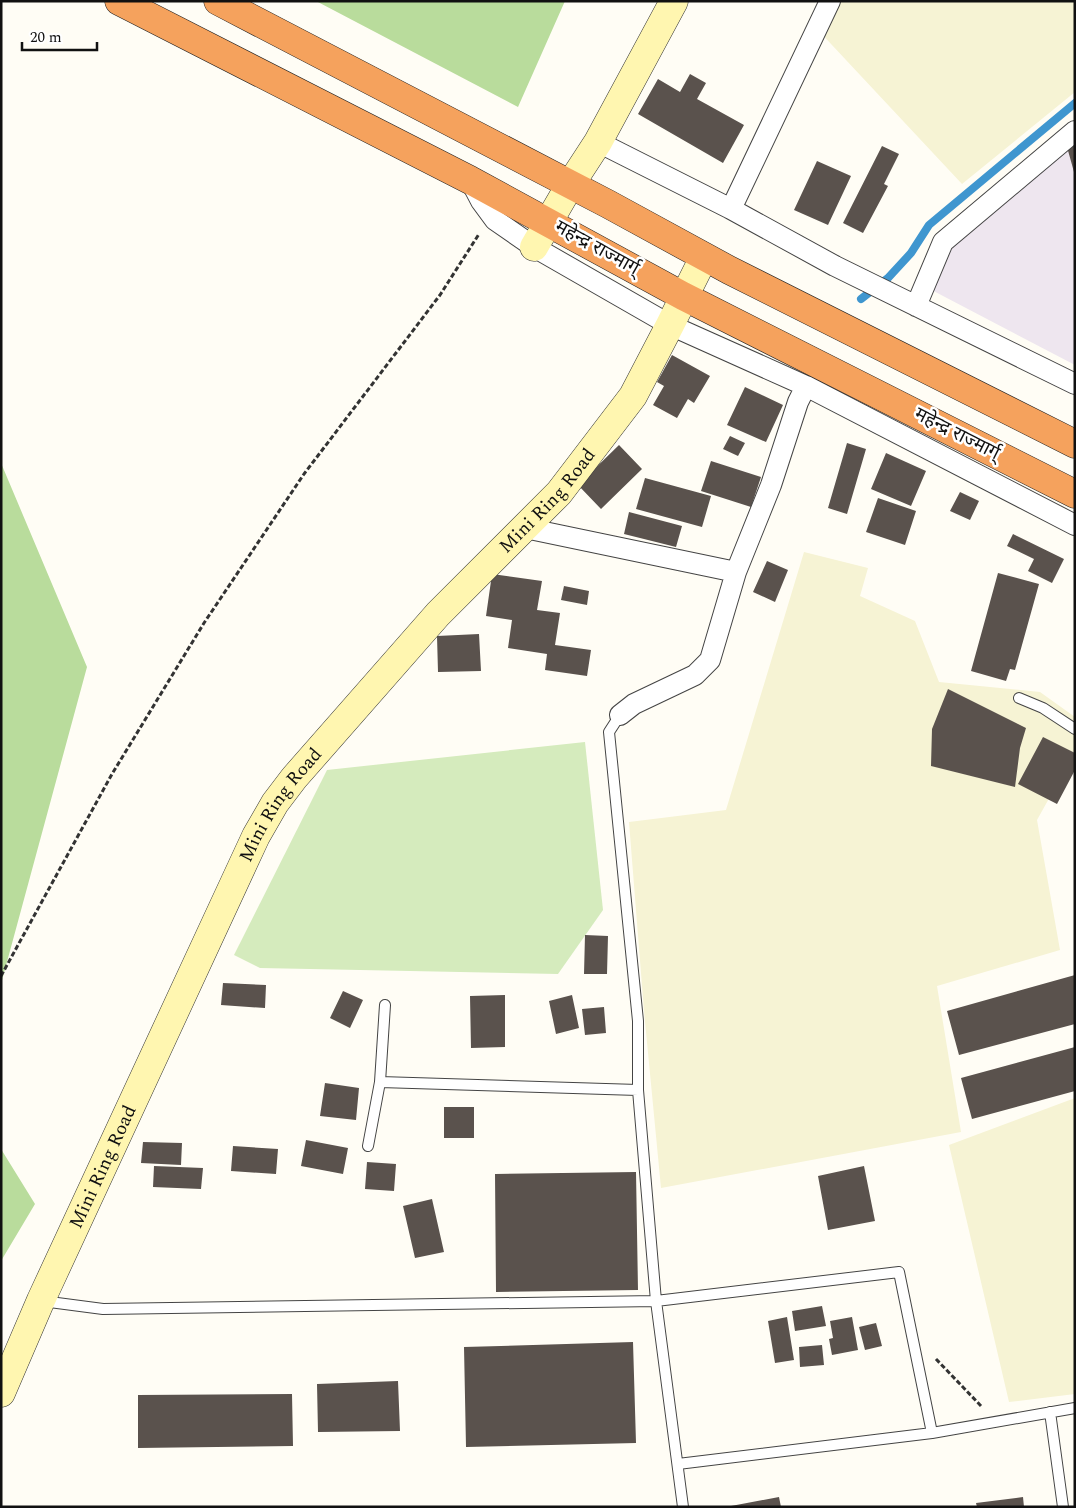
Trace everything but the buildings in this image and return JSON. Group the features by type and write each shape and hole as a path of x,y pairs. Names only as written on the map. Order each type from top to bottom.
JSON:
{"highway":[{"name":"महेन्द्र राज्मार्ग्","path":"119,1 470,180 683,296 1075,494"},
{"path":"218,1 704,257 1075,444"}],"main road":[{"path":"534,247 598,142 674,1"},
{"name":"Mini Ring Road","path":"1,1393 41,1300 207,940 256,836 275,803 294,778 438,614 559,493 633,396 704,257"}],"street":[{"path":"731,209 830,1"},
{"path":"912,304 943,242 1075,131"},
{"path":"598,142 731,209 835,266 1075,384"},
{"path":"470,180 481,201 495,220 534,247 670,325 806,386 1075,525"},
{"path":"620,715 634,704 695,675 710,660 736,572 771,485 798,402 806,386"},
{"path":"526,528 736,572"}],"lane":[{"path":"1018,698 1043,708 1075,729"},
{"path":"620,715 609,732 638,1021 638,1090 656,1301 683,1507"},
{"path":"368,1146 380,1082 385,1005"},
{"path":"380,1082 638,1090"},
{"path":"41,1300 103,1309 656,1301 899,1272 932,1433"},
{"path":"678,1464 932,1433 1075,1408"},
{"path":"1050,1412 1063,1507"}],"path":[{"path":"1,976 112,774 204,623 304,474 440,295 491,214"},
{"path":"935,1358 997,1422"}],"shaded area":[{"path":"830,1 1075,1 1075,92 962,184 817,29"},
{"path":"1075,139 1075,365 924,286 952,240"},
{"path":"804,552 868,568 860,596 915,621 939,682 1040,692 1075,717 1075,752 1037,820 1060,950 937,986 961,1132 661,1188 644,1011 629,822 726,810"},
{"path":"1075,1098 1075,1394 1009,1402 949,1145"}],"green space":[{"path":"316,1 565,1 518,107"},
{"path":"1,463 87,667 1,984"},
{"path":"585,742 603,910 558,974 260,968 234,955 327,770"},
{"path":"1,1149 35,1204 1,1261"}],"waterway":[{"path":"861,299 888,278 911,253 929,225 1075,103"}]}
